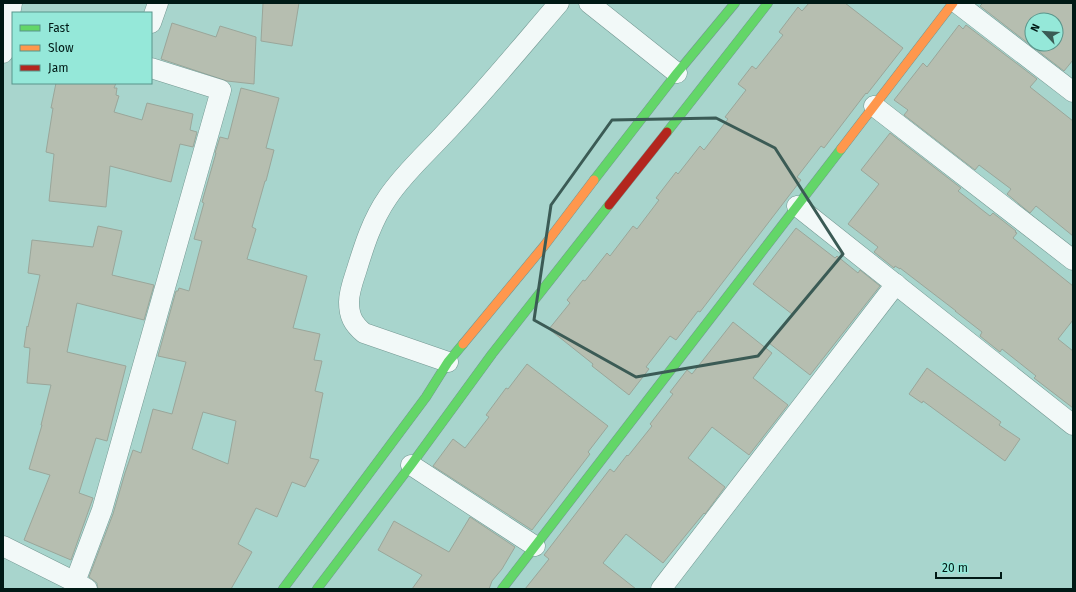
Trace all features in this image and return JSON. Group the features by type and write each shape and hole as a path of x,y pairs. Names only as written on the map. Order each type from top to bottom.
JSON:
{"street":[{"path":"3,53 12,3"},
{"path":"152,20 158,3"},
{"path":"448,362 364,333 355,326 351,315 349,301 365,242 374,221 387,198 404,176 447,131 559,3"},
{"path":"589,3 677,73"},
{"path":"283,589 426,396 448,362 544,246 677,73 735,3"},
{"path":"317,589 411,465 492,354 768,3"},
{"path":"502,589 953,3"},
{"path":"957,3 1073,92"},
{"path":"9,549 81,586 221,90 152,68"},
{"path":"874,106 1073,260"},
{"path":"797,206 1073,425"},
{"path":"661,589 896,284"},
{"path":"411,465 535,546"}],"highlighted area":[{"path":"716,118 775,148 843,254 758,356 636,377 534,320 551,205 612,120"}],"building":[{"path":"263,3 299,3 292,46 261,41"},
{"path":"809,3 845,3 903,48 824,148 821,146 797,177 801,180 700,312 698,311 676,340 670,336 646,367 649,369 629,395 549,329 570,303 567,300 583,280 585,281 607,253 610,256 633,226 637,229 659,200 656,198 676,172 678,174 700,146 704,150 728,119 725,117 746,90 738,84 752,66 756,69 783,35 779,32 798,7 802,11"},
{"path":"983,3 1073,3 1073,60 1064,71 1039,52 1064,52 1064,12 1024,12 1024,40 980,6"},
{"path":"172,23 216,37 220,26 256,37 254,84 227,81 161,59"},
{"path":"959,25 963,29 966,25 1037,79 1030,87 1073,121 1073,236 1036,206 1030,213 1007,194 1011,189 979,165 975,170 904,115 908,110 894,100 923,63 927,67"},
{"path":"56,84 116,84 114,88 117,88 116,95 119,96 114,112 142,120 147,103 193,114 190,130 197,132 193,147 180,144 171,182 110,166 106,207 49,201 54,154 46,152 53,108 51,108"},
{"path":"241,88 279,98 266,148 274,150 252,227 256,229 247,259 307,276 293,328 320,334 314,360 322,361 315,391 323,393 310,458 319,460 305,487 292,482 277,517 256,508 238,544 252,552 231,589 98,589 97,583 89,577 113,514 133,450 141,453 153,409 172,414 186,362 158,356 176,291 178,291 179,288 189,291 202,241 194,239 204,203 202,202 220,137 228,139","holes":["203,412 236,421 228,464 192,449"]},
{"path":"890,133 961,188 958,191 990,216 993,213 1016,231 1015,232 1017,233 1013,238 1073,286 1073,320 1058,339 1073,351 1073,408 1034,378 1036,376 1002,349 1000,352 980,336 982,332 956,311 900,268 895,266 894,268 874,252 878,247 848,224 879,184 861,170"},
{"path":"98,226 122,231 112,275 154,285 144,320 77,303 67,352 126,366 107,441 96,438 79,493 93,498 71,560 24,540 50,475 29,469 42,425 51,385 27,383 30,348 24,347 27,326 28,327 40,275 28,273 32,240 93,247"},
{"path":"796,228 835,258 837,256 858,273 860,270 880,286 810,375 769,343 792,314 753,284"},
{"path":"733,322 772,353 753,378 788,405 749,455 712,427 688,458 725,487 705,514 704,513 663,563 626,534 603,563 636,589 525,589 549,559 544,555 610,469 614,472 652,426 650,424 673,394 670,392 687,370 692,374"},
{"path":"527,364 608,426 588,452 590,454 532,530 433,466 453,439 465,448 489,417 486,415 506,388 508,389"},
{"path":"927,368 1001,422 999,425 1020,439 1005,461 923,401 922,403 909,394"},
{"path":"470,517 515,547 502,569 492,581 489,589 412,589 422,575 378,550 394,521 449,552"}],"traffic: fast":[{"path":"594,180 677,73 735,3"},
{"path":"667,132 768,3"},
{"path":"502,589 841,149"},
{"path":"317,589 411,465 492,354 609,205"},
{"path":"283,589 426,397 448,362 463,344"}],"traffic: slow":[{"path":"841,149 953,3"},
{"path":"463,344 544,246 594,180"}],"traffic: jam":[{"path":"609,205 667,132"}]}
